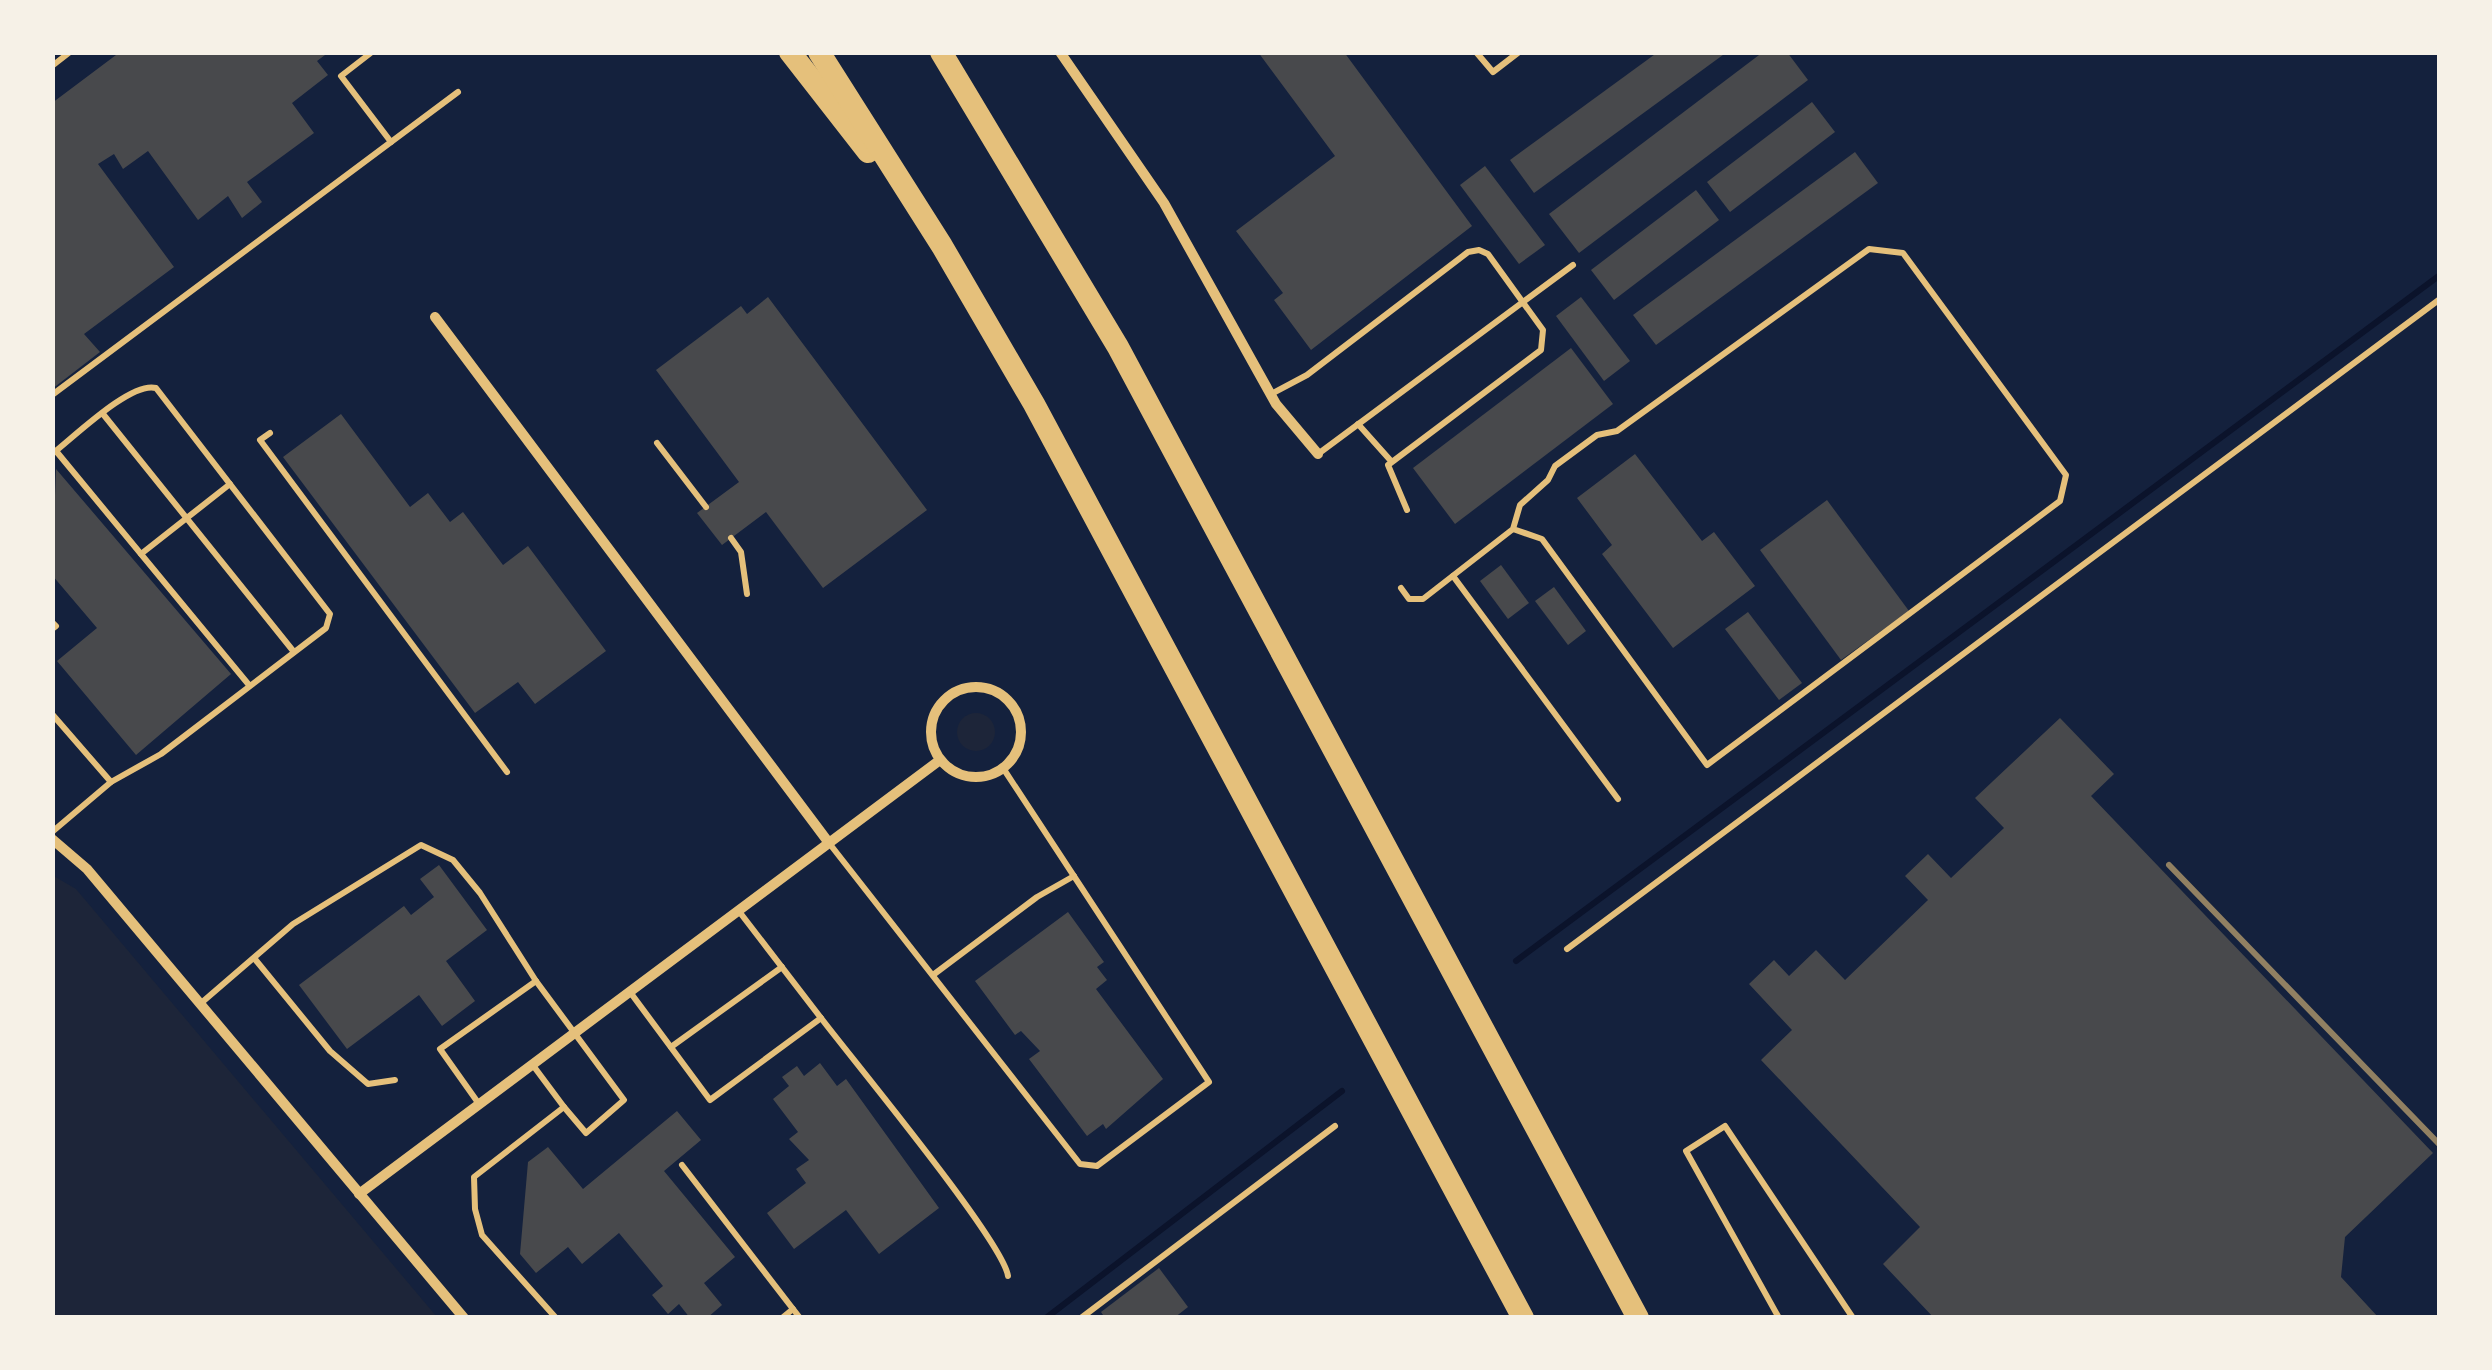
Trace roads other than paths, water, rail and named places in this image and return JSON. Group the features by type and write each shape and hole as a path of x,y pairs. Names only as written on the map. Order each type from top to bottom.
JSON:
{"highway":[{"path":"790,52 942,246"},
{"path":"818,52 942,246 1042,421 1523,1318"},
{"path":"941,52 1045,221 1136,380 1638,1318"}],"street":[{"path":"1060,52 1154,188 1271,394 1302,439 1318,454"},
{"path":"435,317 828,843"},
{"path":"984,688 1011,703 1021,725 1018,748 1004,768 987,776 968,777 940,760 931,734 937,709 956,692 984,688"},
{"path":"360,1194 940,760"},
{"path":"52,836 87,869 464,1318"}],"lane":[{"path":"52,66 70,52"},
{"path":"372,52 341,76 391,142"},
{"path":"1476,52 1493,72 1519,52"},
{"path":"52,396 458,92"},
{"path":"1400,588 1409,599 1423,599 1513,529 1520,505 1548,480 1555,466 1597,435 1617,431 1869,248 1903,253 2066,475 2060,501 1707,766 1542,539 1513,529"},
{"path":"1271,394 1307,374 1468,252 1479,250 1488,254 1543,330 1541,350 1391,461 1388,474 1406,510"},
{"path":"1318,454 1573,264"},
{"path":"1567,950 2440,299"},
{"path":"52,836 111,782 161,754 326,628 330,614 156,388 147,386 130,393 54,453 249,685"},
{"path":"103,414 294,652"},
{"path":"1358,424 1391,461"},
{"path":"270,433 260,440 507,772"},
{"path":"657,443 706,507"},
{"path":"141,554 230,483"},
{"path":"730,538 741,552 747,594"},
{"path":"1454,576 1618,799"},
{"path":"52,622 56,626 52,630"},
{"path":"52,714 111,782"},
{"path":"828,843 1080,1164 1098,1166 1208,1082 1004,768"},
{"path":"200,1004 292,924 421,845 453,860 624,1100 586,1134 532,1064"},
{"path":"932,975 1037,897 1074,876"},
{"path":"738,910 996,1250 1008,1276"},
{"path":"254,958 330,1051 368,1084 396,1080"},
{"path":"672,1047 782,967"},
{"path":"479,1104 440,1049 536,980"},
{"path":"630,992 710,1100 821,1018"},
{"path":"556,1318 482,1235 474,1209 474,1177 564,1107"},
{"path":"1080,1318 1334,1126"},
{"path":"1779,1318 1686,1152 1724,1126 1854,1318"},
{"path":"682,1165 800,1318"},
{"path":"782,1318 794,1309"}],"waterway":[{"path":"1516,961 2440,275"},
{"path":"1046,1318 1342,1091"}],"railway":[{"path":"2169,865 2440,1145"}]}
